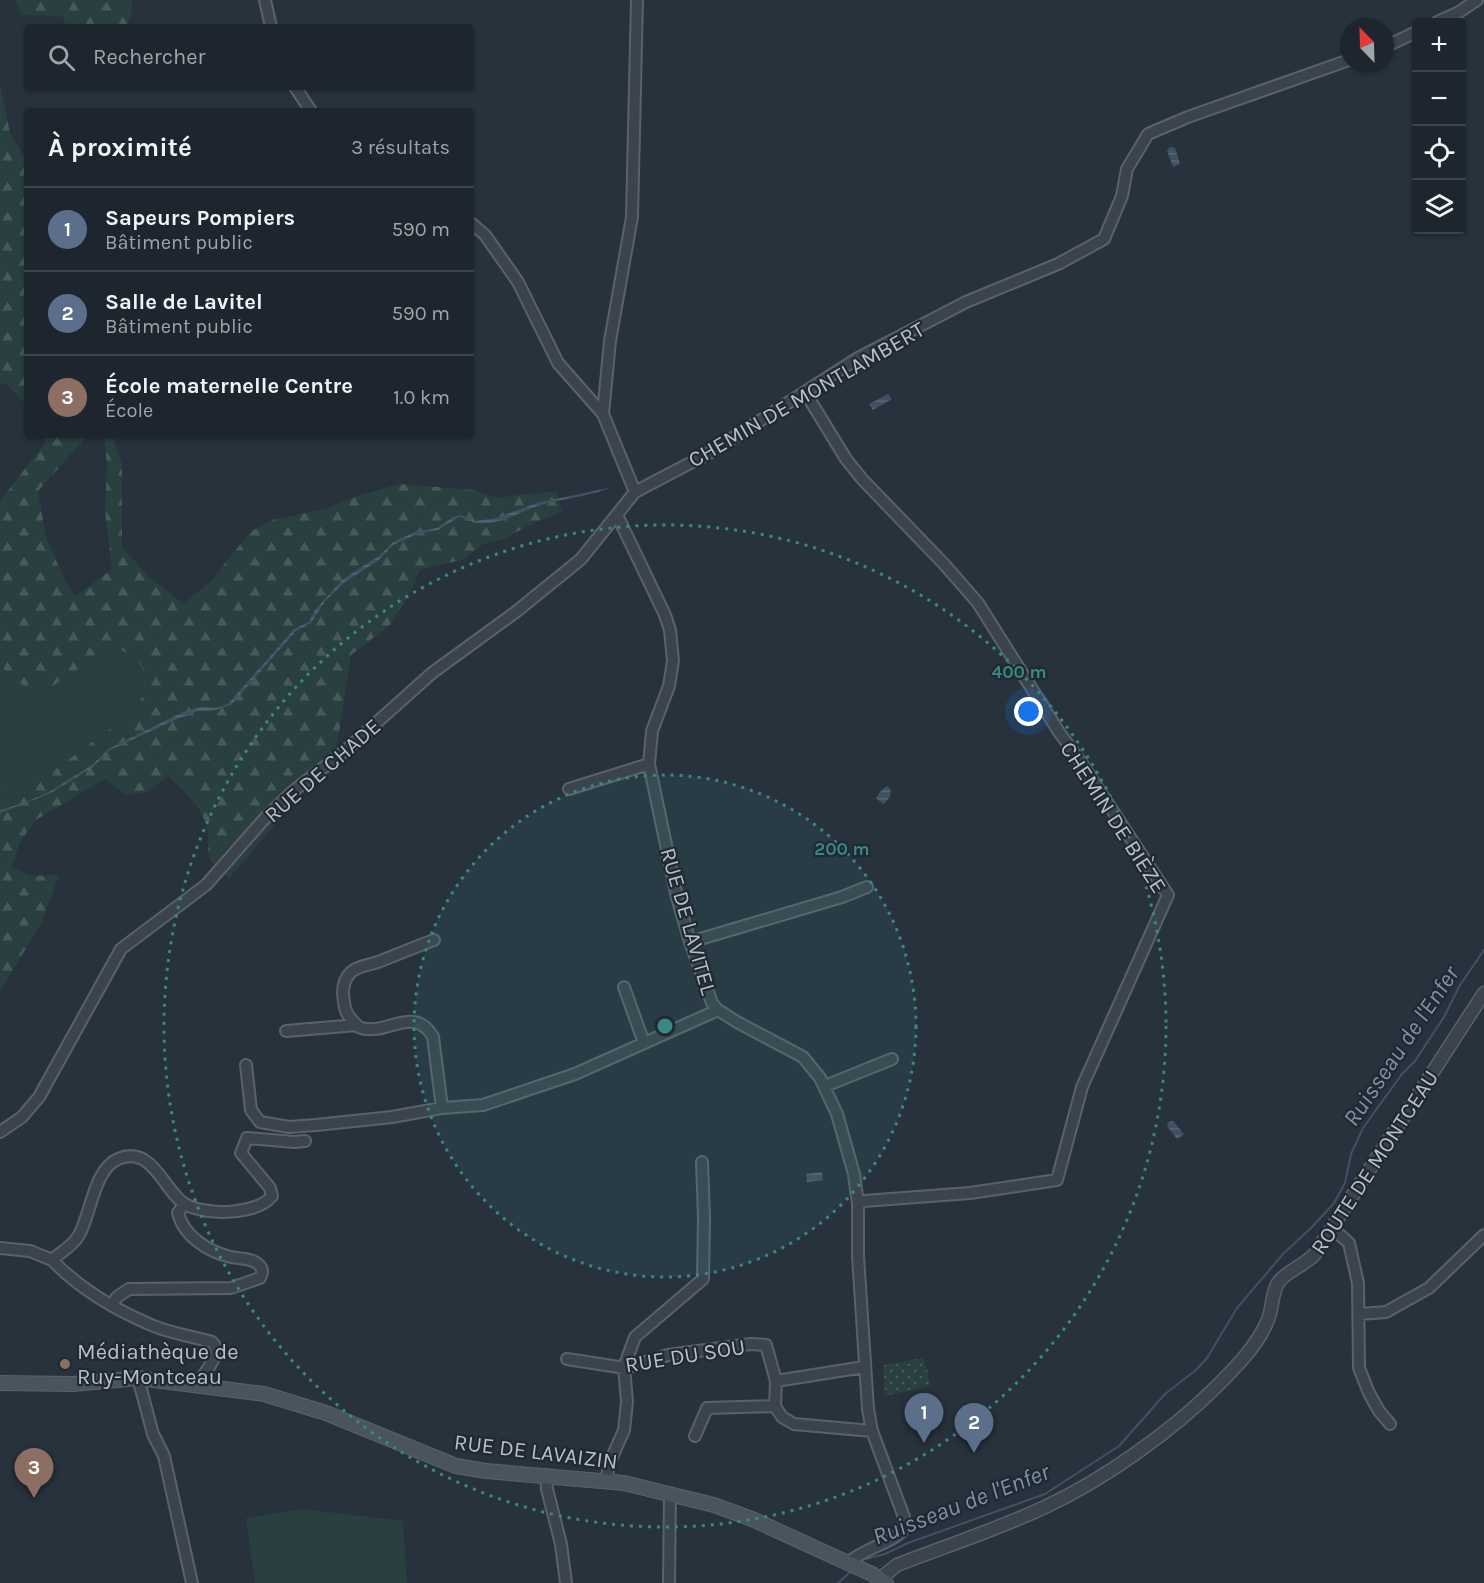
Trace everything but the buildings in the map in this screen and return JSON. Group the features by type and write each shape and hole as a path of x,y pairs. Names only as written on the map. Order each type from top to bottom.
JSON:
{"main road":[{"name":"RUE DE LAVAIZIN","path":"0,1383 73,1384 138,1378 264,1394 326,1413 456,1466 486,1471 624,1483 670,1493 735,1512 884,1581"}],"street":[{"path":"265,0 271,24"},
{"path":"603,414 610,341 632,217 637,0"},
{"path":"1446,18 1477,0"},
{"path":"1394,43 1412,34"},
{"name":"CHEMIN DE MONTLAMBERT","path":"635,492 711,452 858,358 966,302 1058,264 1104,239 1122,196 1127,169 1148,134 1188,117 1340,63"},
{"path":"297,90 309,108"},
{"path":"474,226 485,235 518,282 558,363 603,414 635,492"},
{"name":"CHEMIN DE BIÈZE","path":"805,392 846,459 862,479 944,564 978,603 1059,732 1168,895 1082,1087 1057,1180 970,1193 864,1201 858,1204"},
{"name":"RUE DE CHADE","path":"0,1132 22,1117 39,1097 121,949 206,885 266,817 292,792 346,750 432,673 517,611 581,560 635,492"},
{"name":"RUE DE LAVITEL","path":"617,515 670,630 673,661 669,686 652,731 649,764 677,897 690,942 712,1003 718,1010 803,1058 813,1067 825,1086 837,1114 854,1174 858,1204 858,1256 864,1367 872,1431 905,1525 898,1535 856,1554 848,1563"},
{"path":"569,789 649,764"},
{"path":"690,942 842,897 867,887"},
{"path":"434,940 351,972 343,989 345,1009 363,1029 410,1021 419,1023 428,1029 433,1036 442,1108"},
{"path":"624,987 644,1043"},
{"name":"ROUTE DE MONTCEAU","path":"884,1581 897,1565 1045,1507 1102,1476 1159,1436 1216,1387 1256,1342 1268,1321 1278,1283 1309,1260 1332,1228 1484,993"},
{"path":"246,1065 251,1110 260,1122 289,1126 316,1125 392,1117 442,1108 483,1105 549,1084 718,1010"},
{"path":"286,1031 357,1025"},
{"path":"825,1086 892,1059"},
{"path":"52,1260 76,1240 105,1168 120,1158 136,1157 151,1165 184,1204 227,1212 267,1203 272,1196 270,1188 241,1153 247,1138 305,1141"},
{"path":"606,1481 610,1462 624,1430 627,1402 625,1368 635,1336 703,1279 702,1162"},
{"path":"112,1305 117,1297 129,1289 231,1288 260,1278 262,1268 257,1263 209,1249 192,1237 181,1224 178,1213 184,1204"},
{"path":"1332,1228 1349,1243 1358,1282 1359,1368 1369,1393 1390,1424"},
{"path":"1360,1314 1386,1312 1429,1288 1484,1235"},
{"path":"0,1248 30,1251 52,1260 78,1284 151,1325 212,1342 216,1347 215,1359 202,1374 199,1384"},
{"name":"RUE DU SOU","path":"567,1359 625,1368 669,1355 751,1344 766,1345 776,1381 775,1406"},
{"path":"776,1381 864,1367"},
{"path":"138,1378 153,1434 164,1456 192,1583"},
{"path":"695,1436 707,1408 775,1406 782,1417 794,1424 872,1431"},
{"path":"546,1476 547,1489 561,1544 566,1583"},
{"path":"669,1583 670,1493"}],"green space":[{"path":"16,0 132,0 132,11 127,24 65,24 63,16 21,15"},
{"path":"0,85 10,133 24,157 24,403 6,383 0,385"},
{"path":"44,438 85,438 38,491 46,537 66,583 76,596 112,569 105,511 107,463 104,438 113,438 122,465 122,547 147,575 183,604 211,581 250,532 272,520 328,508 357,496 400,484 473,490 498,498 557,492 562,512 537,521 504,539 483,544 465,559 420,570 414,585 390,625 351,655 333,771 303,792 229,878 213,865 210,859 208,833 203,816 190,797 168,776 147,792 127,795 105,779 36,820 20,842 12,867 29,876 59,875 42,922 0,991 0,749 4,796 44,778 135,710 150,682 138,660 118,648 48,689 29,691 4,669 0,661 0,501 45,443"},
{"path":"118,648 138,660 150,682 135,710 44,778 4,797 0,749 0,661 4,669 48,689"},
{"path":"923,1358 930,1386 885,1396 883,1365"},
{"path":"303,1509 403,1521 407,1583 255,1583 246,1518"}],"water":[{"path":"1170,147 1175,148 1180,164 1173,167 1167,151"},
{"path":"888,394 892,399 873,410 869,404"},
{"path":"613,487 544,504 494,522 477,523 459,517 438,530 415,535 393,545 379,560 345,582 326,600 311,623 295,632 231,705 212,711 198,711 110,750 93,767 51,793 0,813 0,810 24,803 51,791 92,765 110,748 183,712 202,707 216,708 228,704 294,629 309,622 315,610 342,580 379,556 393,542 415,532 437,528 453,517 461,515 476,521 496,518 537,503"},
{"path":"887,786 890,789 890,796 883,804 876,798"},
{"path":"1173,1121 1184,1134 1177,1139 1167,1126 1168,1122"},
{"path":"822,1172 823,1180 807,1182 806,1174"}],"waterway":[{"name":"Ruisseau de l'Enfer","path":"866,1559 1045,1494 1119,1446 1165,1394 1196,1370 1207,1358 1237,1308 1283,1254 1334,1203 1345,1183 1351,1154 1363,1128 1402,1074 1415,1061 1444,1017 1460,985 1484,950"},
{"name":"Ruisseau de l'Enfer","path":"838,1583 849,1573"}],"place":[{"name":"Médiathèque de Ruy-Montceau","path":"65,1364"},
{"name":"Sapeurs Pompiers","path":"924,1443"},
{"name":"Salle de Lavitel","path":"974,1453"},
{"name":"École maternelle Centre","path":"34,1498"}]}
